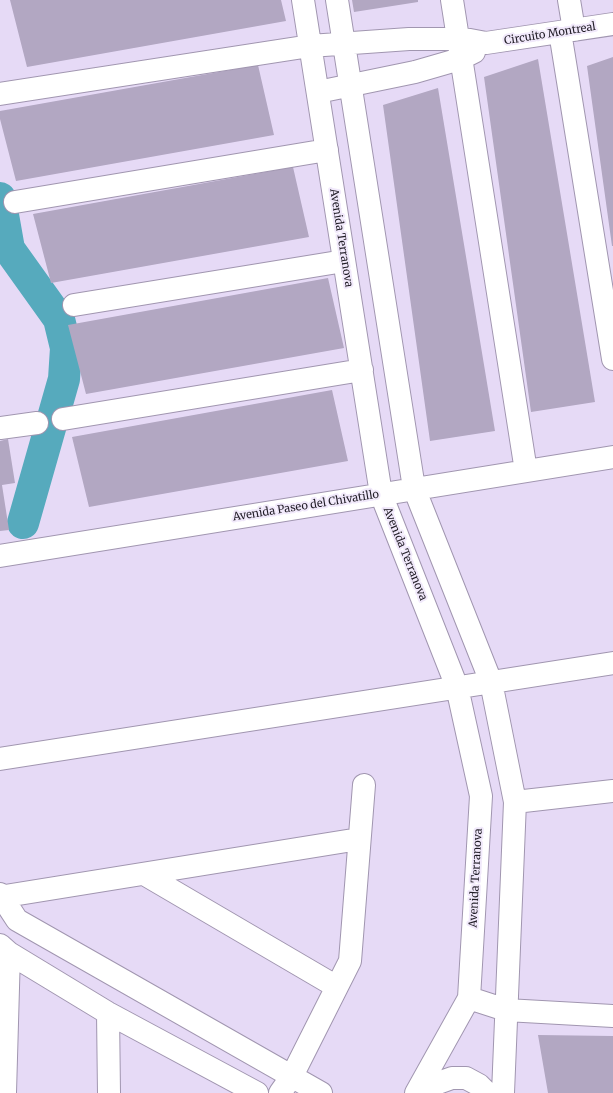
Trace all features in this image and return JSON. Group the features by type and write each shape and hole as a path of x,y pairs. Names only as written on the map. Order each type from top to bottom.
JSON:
{"street":[{"name":"Avenida Terranova","path":"303,0 381,494 458,687 481,796 469,998 416,1093"},
{"path":"337,0 414,488 491,682 515,802 502,1093"},
{"path":"452,0 526,471"},
{"path":"569,0 567,31 613,359"},
{"name":"Circuito Montreal","path":"318,92 415,72 459,49 486,43 613,24"},
{"path":"0,94 310,46 409,39 459,49"},
{"path":"15,202 327,150"},
{"path":"74,305 344,261"},
{"path":"63,420 362,370"},
{"path":"0,428 37,422"},
{"name":"Avenida Paseo del Chivatillo","path":"0,556 613,457"},
{"path":"0,758 613,663"},
{"path":"286,1085 350,961 364,785"},
{"path":"515,802 613,791"},
{"path":"321,1093 286,1085 17,920 1,896 359,839"},
{"path":"144,874 337,987"},
{"path":"5,949 108,1013 257,1093"},
{"path":"5,949 5,1093"},
{"path":"469,998 506,1010 613,1016"},
{"path":"108,1013 109,1093"},
{"path":"420,1093 435,1084 452,1078 466,1078 479,1085 487,1093"}],"building":[{"path":"10,0 281,0 286,21 27,67"},
{"path":"352,0 418,0 418,2 354,12"},
{"path":"613,57 613,246 612,246 587,66"},
{"path":"538,59 595,402 531,412 484,77"},
{"path":"258,65 274,135 16,181 0,119 0,111"},
{"path":"438,88 495,431 430,441 383,105"},
{"path":"293,167 309,237 51,283 33,214"},
{"path":"328,278 344,348 86,394 68,325"},
{"path":"332,390 348,461 89,507 72,437"},
{"path":"8,439 15,483 2,485 9,530 0,531 0,441"},
{"path":"538,1035 613,1036 613,1093 548,1093"}],"waterway":[{"path":"0,198 9,249 59,319 66,348 64,379 23,523"}]}
